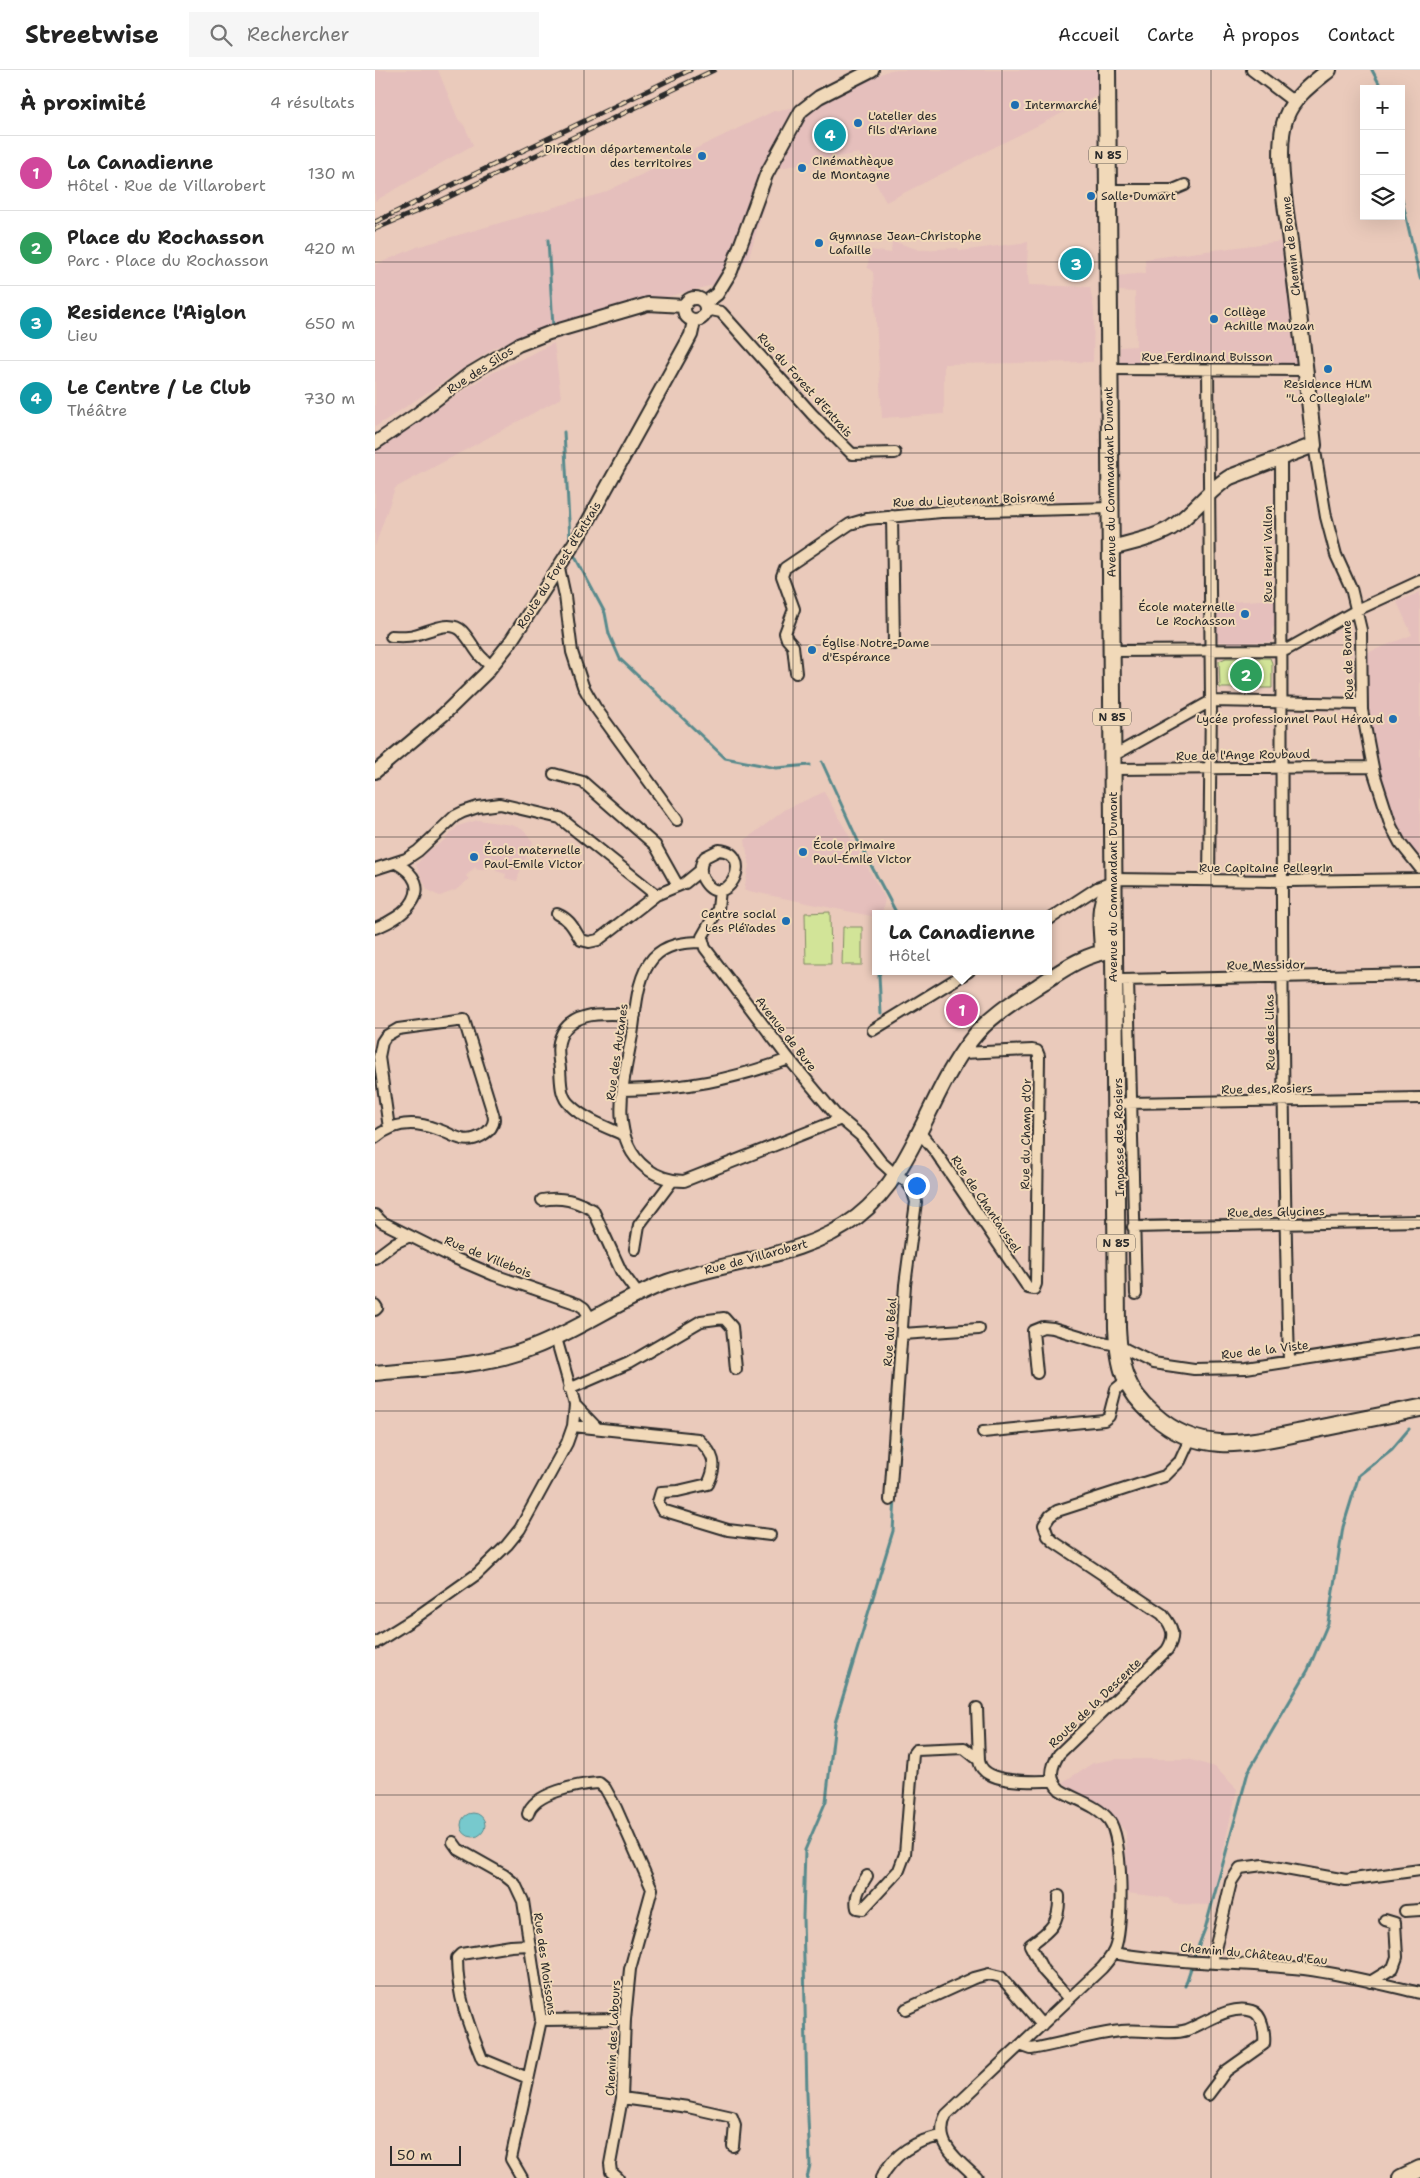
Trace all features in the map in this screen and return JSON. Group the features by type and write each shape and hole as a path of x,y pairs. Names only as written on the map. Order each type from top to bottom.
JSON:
{"main road":[{"name":"Avenue du Commandant Dumont","path":"1107,70 1113,761 1113,882 1107,951 1120,980 1123,1104 1117,1345 1120,1364 1126,1381 1141,1403 1159,1420 1169,1428 1190,1439 1216,1444 1265,1439 1420,1408"},
{"path":"1294,102 1329,70"},
{"name":"Chemin de Bonne","path":"1294,102 1284,124 1281,151 1314,445"},
{"path":"1111,548 1142,540 1172,527 1209,492 1230,476 1314,445"},
{"name":"Rue de Villarobert","path":"375,1372 486,1361 512,1355 556,1338 638,1294 696,1273 814,1242 856,1218 876,1201 896,1175 962,1053 987,1022 1056,974 1091,954 1107,951"},
{"path":"1401,2178 1420,2169"}],"street":[{"path":"706,306 699,298 691,298 684,306 685,316 694,321 704,316 706,306 717,294 731,271 766,175 801,111 819,97 872,70"},
{"path":"1253,70 1294,102"},
{"path":"1108,190 1173,190 1185,185"},
{"name":"Rue des Silos","path":"375,443 416,416 474,371 518,345 554,332 648,304 684,306"},
{"name":"Rue du Forest d'Entrais","path":"706,306 721,312 852,454 895,453"},
{"name":"Route du Forest d'Entrais","path":"375,772 443,715 491,666 521,627 586,525 691,335 694,321"},
{"name":"Rue Ferdinand Buisson","path":"1109,369 1305,370"},
{"path":"1208,370 1211,701 1209,880"},
{"name":"Rue de Bonne","path":"1314,445 1326,517 1336,555 1357,610 1361,630 1362,704 1373,767 1391,826 1400,843 1420,868"},
{"name":"Rue Henri Vallon","path":"1281,457 1281,703"},
{"name":"Rue du Lieutenant Boisramé","path":"797,673 793,646 785,636 794,609 782,576 785,568 850,524 867,519 941,512 1111,508"},
{"path":"892,516 894,644"},
{"path":"559,568 565,596 572,652 583,686 595,707 677,820"},
{"path":"1111,651 1286,650 1357,610 1420,581"},
{"path":"391,636 413,636 447,626 455,626 462,631 481,659 491,666"},
{"path":"1113,761 1120,752 1211,701 1362,704"},
{"name":"Rue des Lilas","path":"1281,703 1283,1101 1289,1361"},
{"name":"Rue de l'Ange Roubaud","path":"1113,761 1210,768 1373,767"},
{"path":"554,774 583,782 655,845 682,884"},
{"path":"375,869 396,863 418,851 455,816 478,807 500,804 560,818 655,895"},
{"path":"682,884 707,885 713,889 720,890 730,886 735,878 735,857 725,851 713,851 702,861 701,870 707,885"},
{"path":"375,928 405,913 416,894 416,884 412,876 405,868 396,863"},
{"path":"557,914 567,918 581,940 589,942 598,940 655,895 682,884 701,870"},
{"name":"Rue Capitaine Pellegrin","path":"1113,882 1420,879"},
{"path":"1052,917 1097,888 1113,882"},
{"path":"702,942 705,932 718,909 720,890"},
{"name":"Rue des Autanes","path":"673,1181 662,1178 640,1163 632,1154 624,1135 623,1090 643,974 654,958 668,947 688,942 702,942"},
{"name":"Avenue de Bure","path":"702,942 707,952 789,1059 841,1119 861,1136 881,1162 896,1175"},
{"name":"Rue Messidor","path":"1120,980 1420,974"},
{"path":"873,1030 962,975"},
{"path":"624,1135 598,1124 565,1100 562,1092 559,1042 570,1023 579,1018 605,1014 635,1015"},
{"path":"375,1138 389,1128 399,1124 436,1128 462,1139 471,1140 487,1132 492,1126 494,1118 464,1020 398,1029 386,1036 382,1042 379,1057 389,1128"},
{"name":"Rue du Champ d'Or","path":"962,1053 1032,1050 1037,1051 1039,1056 1036,1287 1032,1289"},
{"path":"623,1090 661,1089 717,1082 750,1074 789,1059"},
{"name":"Rue des Rosiers","path":"1123,1104 1420,1098"},
{"name":"Impasse des Rosiers","path":"1123,1104 1133,1227 1136,1294"},
{"path":"635,1250 639,1225 673,1181 695,1178 841,1119"},
{"name":"Rue de Chantaussel","path":"919,1133 935,1151 1025,1283 1032,1289"},
{"name":"Rue du Béal","path":"890,1500 905,1285 916,1202 912,1188 906,1181 896,1175"},
{"path":"542,1200 553,1198 567,1199 593,1210 621,1271 638,1294"},
{"name":"Rue de Villebois","path":"375,1215 382,1222 452,1257 494,1275 578,1304 584,1308 591,1319"},
{"name":"Rue des Glycines","path":"1133,1227 1420,1221"},
{"path":"375,1258 395,1243 410,1236"},
{"path":"375,1305 377,1308 375,1310"},
{"path":"569,1390 629,1364 701,1320 724,1318 732,1327 736,1369"},
{"name":"Rue de la Viste","path":"1037,1373 1033,1331 1037,1329 1053,1328 1117,1345 1153,1364 1194,1369 1235,1368 1420,1341"},
{"path":"903,1334 979,1329"},
{"path":"556,1338 569,1390 575,1405 596,1427"},
{"path":"983,1432 1104,1420 1111,1412 1116,1389 1126,1381"},
{"path":"375,1643 415,1618 477,1574 507,1545 520,1529 540,1496 567,1443 573,1426 575,1405"},
{"path":"573,1426 699,1439 710,1451 714,1472 708,1484 678,1491 661,1492 658,1502 662,1510 728,1530 770,1535"},
{"name":"Route de la Descente","path":"1052,1781 1052,1768 1059,1754 1167,1650 1173,1635 1172,1627 1162,1614 1054,1542 1045,1531 1044,1525 1050,1516 1057,1511 1165,1476 1180,1461 1190,1439"},
{"path":"977,1708 979,1765 983,1771 999,1777 1025,1781 1052,1781 1060,1790 1102,1813 1115,1830 1119,1864 1120,1926 1113,1953 1102,1968 946,2115 941,2129 941,2136 952,2154 977,2178"},
{"path":"867,1876 857,1892 855,1901 857,1908 863,1909 871,1902 899,1870 905,1854 913,1754 916,1750 964,1748 979,1760"},
{"name":"Chemin des Labours","path":"528,1814 536,1801 573,1787 599,1783 605,1788 616,1808 652,1890 630,1969 625,2019 622,2098 609,2164 611,2172 618,2178"},
{"name":"Rue des Moissons","path":"453,1842 458,1849 504,1875 515,1884 523,1901 541,2020 511,2159 521,2178"},
{"path":"1212,1962 1231,1882 1239,1868 1263,1865 1346,1880 1420,1870"},
{"path":"1059,1896 1060,1912 1048,1933 1030,1945 1043,1970 1069,1999"},
{"path":"1405,1911 1420,1910"},
{"path":"1369,1982 1393,1968 1397,1957 1395,1923 1385,1920"},
{"path":"527,2078 482,2059 463,2011 457,1958 461,1954 529,1945"},
{"name":"Chemin du Château d'Eau","path":"1113,1953 1141,1958 1303,1969 1420,1993"},
{"path":"906,2009 974,1978 989,1974 1001,1976 1042,2025"},
{"path":"1020,2045 1031,2049 1120,2031 1177,2032 1187,2030 1224,2014 1247,2010 1255,2011 1265,2036 1264,2044 1226,2072 1208,2095"},
{"path":"541,2020 625,2019"},
{"path":"622,2098 688,2107 732,2118 735,2125 733,2146"},
{"path":"881,2178 887,2168 905,2150 920,2142 941,2136"}],"shaded area":[{"path":"375,70 438,70 458,119 464,125 473,145 375,201"},
{"path":"890,70 1097,70 1100,94 886,202 859,153 775,169 748,260 717,284 554,326 496,347 375,427 375,265 417,247 603,193 774,111 816,103"},
{"path":"892,241 920,250 958,248 960,251 1028,242 1027,267 1029,285 1090,287 1094,310 1093,362 944,364 944,414 882,418 873,272 867,267 871,250 891,253"},
{"name":"Collège Achille Mauzan","path":"1283,241 1298,364 1120,363 1120,347 1136,346 1135,292 1118,291 1116,276 1146,273 1145,259"},
{"path":"554,343 561,398 395,488 375,546 375,449 486,376"},
{"name":"Lycée professionnel Paul Héraud","path":"1420,592 1420,861 1404,841 1385,798 1364,710 1367,653 1412,635 1397,602"},
{"name":"École maternelle Le Rochasson","path":"1275,599 1275,625 1272,629 1272,642 1232,643 1219,642 1216,639 1215,603"},
{"name":"École primaire Paul-Émile Victor","path":"824,792 885,898 883,910 872,910 872,916 744,890 749,865 745,840 786,809"},
{"name":"École maternelle Paul-Emile Victor","path":"478,820 512,825 524,830 533,842 517,881 505,878 506,874 496,871 497,865 489,863 489,868 478,870 475,867 466,876 469,879 456,890 440,896 427,889 416,865 428,851 442,842 458,826"},
{"path":"1115,1759 1188,1759 1215,1767 1237,1789 1211,1905 1174,1904 1168,1898 1127,1893 1126,1832 1106,1809 1075,1794 1063,1782 1093,1763"}],"green space":[{"path":"1226,658 1270,658 1272,663 1272,688 1220,688 1219,661"},
{"path":"830,912 831,964 806,964 805,913"},
{"path":"843,927 862,927 862,965 842,965"}],"water":[{"path":"473,1813 481,1817 485,1825 481,1833 473,1837 465,1833 461,1825 465,1817"}],"waterway":[{"path":"1372,70 1380,85"},
{"path":"1405,212 1420,278"},
{"path":"548,240 553,327"},
{"path":"564,432 570,539"},
{"path":"574,555 605,613 609,634 620,659 725,758 776,768 810,765"},
{"path":"822,762 858,841 895,910"},
{"path":"879,975 881,1014"},
{"path":"1194,1957 1205,1929 1248,1772 1308,1670 1328,1623 1343,1527 1359,1475 1392,1449 1409,1429"},
{"path":"896,1479 901,1436"},
{"path":"807,2178 810,2165 803,1917 805,1850 826,1801 835,1723 893,1531 895,1498"},
{"path":"1185,1986 1192,1965"}],"railway":[{"path":"375,222 690,70"},
{"path":"375,229 434,204 714,70"}],"place":[{"name":"Intermarché","path":"1015,105"},
{"name":"L'atelier des fils d'Ariane","path":"858,123"},
{"name":"Le Centre / Le Club","path":"830,135"},
{"name":"Direction départementale des territoires","path":"702,156"},
{"name":"Cinémathèque de Montagne","path":"802,168"},
{"name":"Salle Dumart","path":"1091,196"},
{"name":"Gymnase Jean-Christophe Lafaille","path":"819,243"},
{"name":"Residence l'Aiglon","path":"1076,264"},
{"name":"Collège Achille Mauzan","path":"1214,319"},
{"name":"Residence HLM \"La Collegiale\"","path":"1328,369"},
{"name":"École maternelle Le Rochasson","path":"1245,614"},
{"name":"Église Notre-Dame d'Espérance","path":"812,650"},
{"name":"Place du Rochasson","path":"1246,675"},
{"name":"Lycée professionnel Paul Héraud","path":"1393,719"},
{"name":"École primaire Paul-Émile Victor","path":"803,852"},
{"name":"École maternelle Paul-Emile Victor","path":"474,857"},
{"name":"Centre social Les Pléïades","path":"786,921"},
{"name":"La Canadienne","path":"962,1010"}]}
